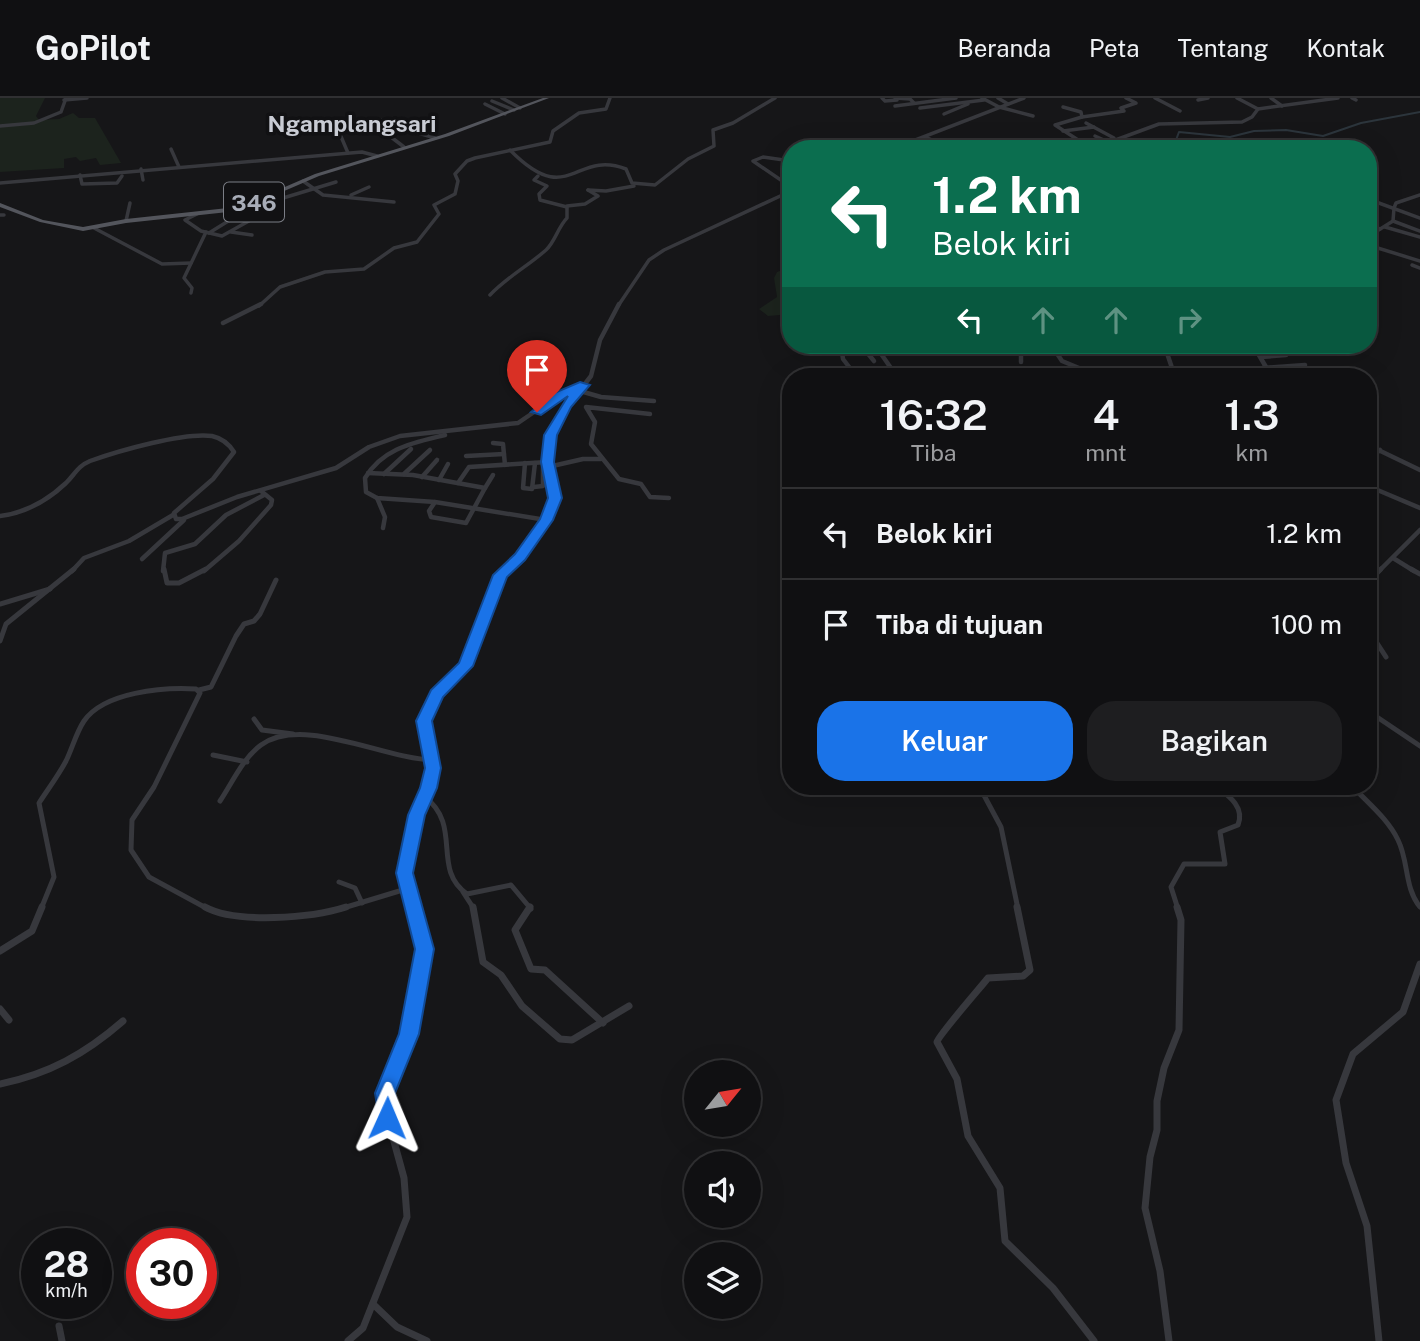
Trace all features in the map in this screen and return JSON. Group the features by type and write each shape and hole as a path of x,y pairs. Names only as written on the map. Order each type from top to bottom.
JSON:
{"main road":[{"name":"346","path":"0,205 56,225 80,229 228,210 259,203 303,181 547,98"}],"street":[{"path":"0,126 41,121 61,112 65,99 87,98"},
{"path":"502,98 517,109"},
{"path":"223,323 256,310 280,287 325,272 364,269 394,248 416,242 439,214 434,205 455,194 458,181 455,174 462,165 475,158 551,142 552,133 563,124 580,113 605,110 610,98"},
{"path":"511,151 538,176 555,180 592,167 614,164 626,169 629,182 644,186 660,184 689,158 714,146 713,130 733,123 775,98"},
{"path":"882,98 885,101 915,98"},
{"path":"909,98 921,109 983,99 999,107 1033,116"},
{"path":"895,106 956,98"},
{"path":"998,98 1007,104"},
{"path":"918,140 1024,98"},
{"path":"1078,140 1055,124 1124,111 1121,108 1136,103 1126,98"},
{"path":"1155,98 1180,111"},
{"path":"1198,100 1208,98"},
{"path":"1237,98 1258,109 1316,99 1333,101 1338,98"},
{"path":"1242,100 1248,98"},
{"path":"1271,98 1282,106"},
{"path":"1325,98 1333,101"},
{"path":"938,99 950,111"},
{"path":"492,100 517,109"},
{"path":"944,114 969,102"},
{"path":"485,104 502,115"},
{"path":"902,105 909,111"},
{"path":"1063,107 1081,112 1082,117"},
{"path":"1106,140 1163,123 1241,123 1254,117 1258,109"},
{"path":"381,120 391,136 404,147"},
{"path":"1086,123 1112,137"},
{"path":"337,127 348,153"},
{"path":"1063,131 1094,128"},
{"path":"415,132 435,138"},
{"path":"1095,136 1102,140"},
{"path":"925,137 932,140"},
{"path":"171,149 179,167"},
{"path":"0,183 348,153 370,152 377,156"},
{"path":"782,160 764,157 753,161 782,182"},
{"path":"141,169 143,180"},
{"path":"80,175 82,184 118,183 122,176"},
{"path":"538,176 534,180 547,186 539,194 540,200 567,207 585,204 606,191"},
{"path":"63,177 63,187"},
{"path":"303,181 312,190 323,195 394,202"},
{"path":"258,216 259,203 336,182"},
{"path":"598,196 586,191 606,191 637,185"},
{"path":"348,197 369,187"},
{"path":"525,463 523,488 543,485 550,435 566,406 594,370 597,349 610,320 626,290 644,267 674,245 782,193"},
{"path":"1377,234 1393,221 1396,203 1420,195"},
{"path":"338,197 339,203"},
{"path":"126,221 130,203"},
{"path":"1377,203 1420,218"},
{"path":"490,295 507,277 550,247 556,228 567,218 567,207"},
{"path":"197,214 186,220 208,233 221,236 258,216"},
{"path":"191,293 192,288 184,279 208,233 238,215 258,216"},
{"path":"1393,221 1420,231"},
{"path":"1377,227 1420,237"},
{"path":"94,228 163,264 191,263"},
{"path":"231,232 252,235"},
{"path":"1377,246 1420,261"},
{"path":"1412,265 1420,268"},
{"path":"868,354 874,361"},
{"path":"1021,354 1021,362"},
{"path":"1058,354 1061,361 1079,368"},
{"path":"1259,354 1266,364 1263,368"},
{"path":"1261,357 1286,355"},
{"path":"1263,368 1306,365"},
{"path":"514,385 553,399"},
{"path":"173,515 178,519 186,518 336,468 369,447 400,436 518,423 553,399 582,388 601,397 654,401"},
{"path":"650,414 586,406 586,412 595,422 591,444 601,460 621,480 641,484 650,497 669,498"},
{"path":"461,430 390,452 368,473 365,491 377,498 435,502 546,520"},
{"path":"0,516 20,512 35,505 66,482 80,465 93,460 208,436 232,447 234,452 213,479 173,515 129,541 84,558 56,586 6,624 0,641"},
{"path":"493,443 503,443 505,465"},
{"path":"384,474 411,449"},
{"path":"1377,449 1420,470"},
{"path":"403,475 430,450"},
{"path":"466,456 504,454"},
{"path":"422,477 438,460"},
{"path":"458,483 466,468 601,460"},
{"path":"534,487 535,463"},
{"path":"439,480 449,464"},
{"path":"348,1341 363,1328 407,1217 404,1178 384,1105 390,1076 409,1034 424,949 406,890 407,857 416,815 425,797 433,760 424,732 427,710 436,694 466,666 500,575 520,557 546,520 555,498 546,464"},
{"path":"368,473 422,477 485,488"},
{"path":"435,502 429,511 431,517 461,524 468,523 493,475"},
{"path":"1377,490 1401,500 1411,501 1420,508"},
{"path":"263,493 272,500 267,512 226,555 185,580 167,583 163,576 165,553 195,544 226,515 263,493"},
{"path":"377,498 385,517 383,528"},
{"path":"142,559 186,518"},
{"path":"1377,573 1420,530"},
{"path":"1393,558 1420,574"},
{"path":"0,951 32,930 53,880 40,803 65,763 86,718 100,707 123,697 181,688 199,690 211,687 236,636 244,624 254,621 260,614 276,580"},
{"path":"0,604 56,586"},
{"path":"1377,643 1386,657"},
{"path":"199,690 199,696 178,733 154,787 132,820 131,850 140,867 160,885 213,912 236,916 283,917 327,913 406,890"},
{"path":"1377,717 1420,746"},
{"path":"254,719 262,730 279,730 296,735 339,740 382,755 417,762 433,760"},
{"path":"220,801 264,742 296,735"},
{"path":"213,755 247,762"},
{"path":"985,795 992,805 1006,845 1017,904 1030,947 1030,970 1023,976 988,978 956,1020 938,1036 937,1042 950,1061 957,1079 968,1136 1000,1188 1005,1241 1053,1289 1094,1341"},
{"path":"1169,1341 1160,1271 1145,1208 1150,1157 1157,1130 1157,1101 1164,1068 1179,1030 1181,1009 1181,920 1171,887 1184,864 1225,864 1220,832 1238,825 1241,818 1238,807 1225,795"},
{"path":"1360,795 1394,833 1404,854 1410,894 1420,907"},
{"path":"425,797 443,814 450,872 476,913 480,956 490,969 501,975 522,1006 564,1041 603,1023 629,1006"},
{"path":"340,882 355,888 362,903"},
{"path":"463,892 467,894 511,885 531,909 515,930 531,969 545,970 603,1023"},
{"path":"1379,1341 1367,1226 1346,1164 1336,1100 1353,1054 1403,1012 1420,964"},
{"path":"0,1009 9,1020"},
{"path":"0,1084 38,1077 61,1068 123,1021"},
{"path":"373,1304 387,1322 409,1336 427,1341"},
{"path":"59,1326 62,1341"}],"shaded area":[{"path":"0,98 45,98 36,116 39,120 59,119 73,113 79,118 95,118 121,163 100,165 96,158 80,161 76,157 64,159 64,168 0,172"},
{"path":"782,270 782,315 768,316 759,309 777,297 774,278 777,272"}],"waterway":[{"path":"1176,140 1179,132 1230,137 1254,131 1286,130 1323,136 1361,123 1420,112"}],"district":[{"name":"Ngamplangsari","path":"352,123"}],"route":[{"path":"387,1118 385,1093 409,1034 424,949 421,930 406,890 404,873 416,815 429,788 433,768 433,760 426,744 424,721 436,694 466,666 483,627 500,575 520,557 546,520 555,498 555,488 547,462 550,435 566,406 584,385 562,393 537,412"}]}
